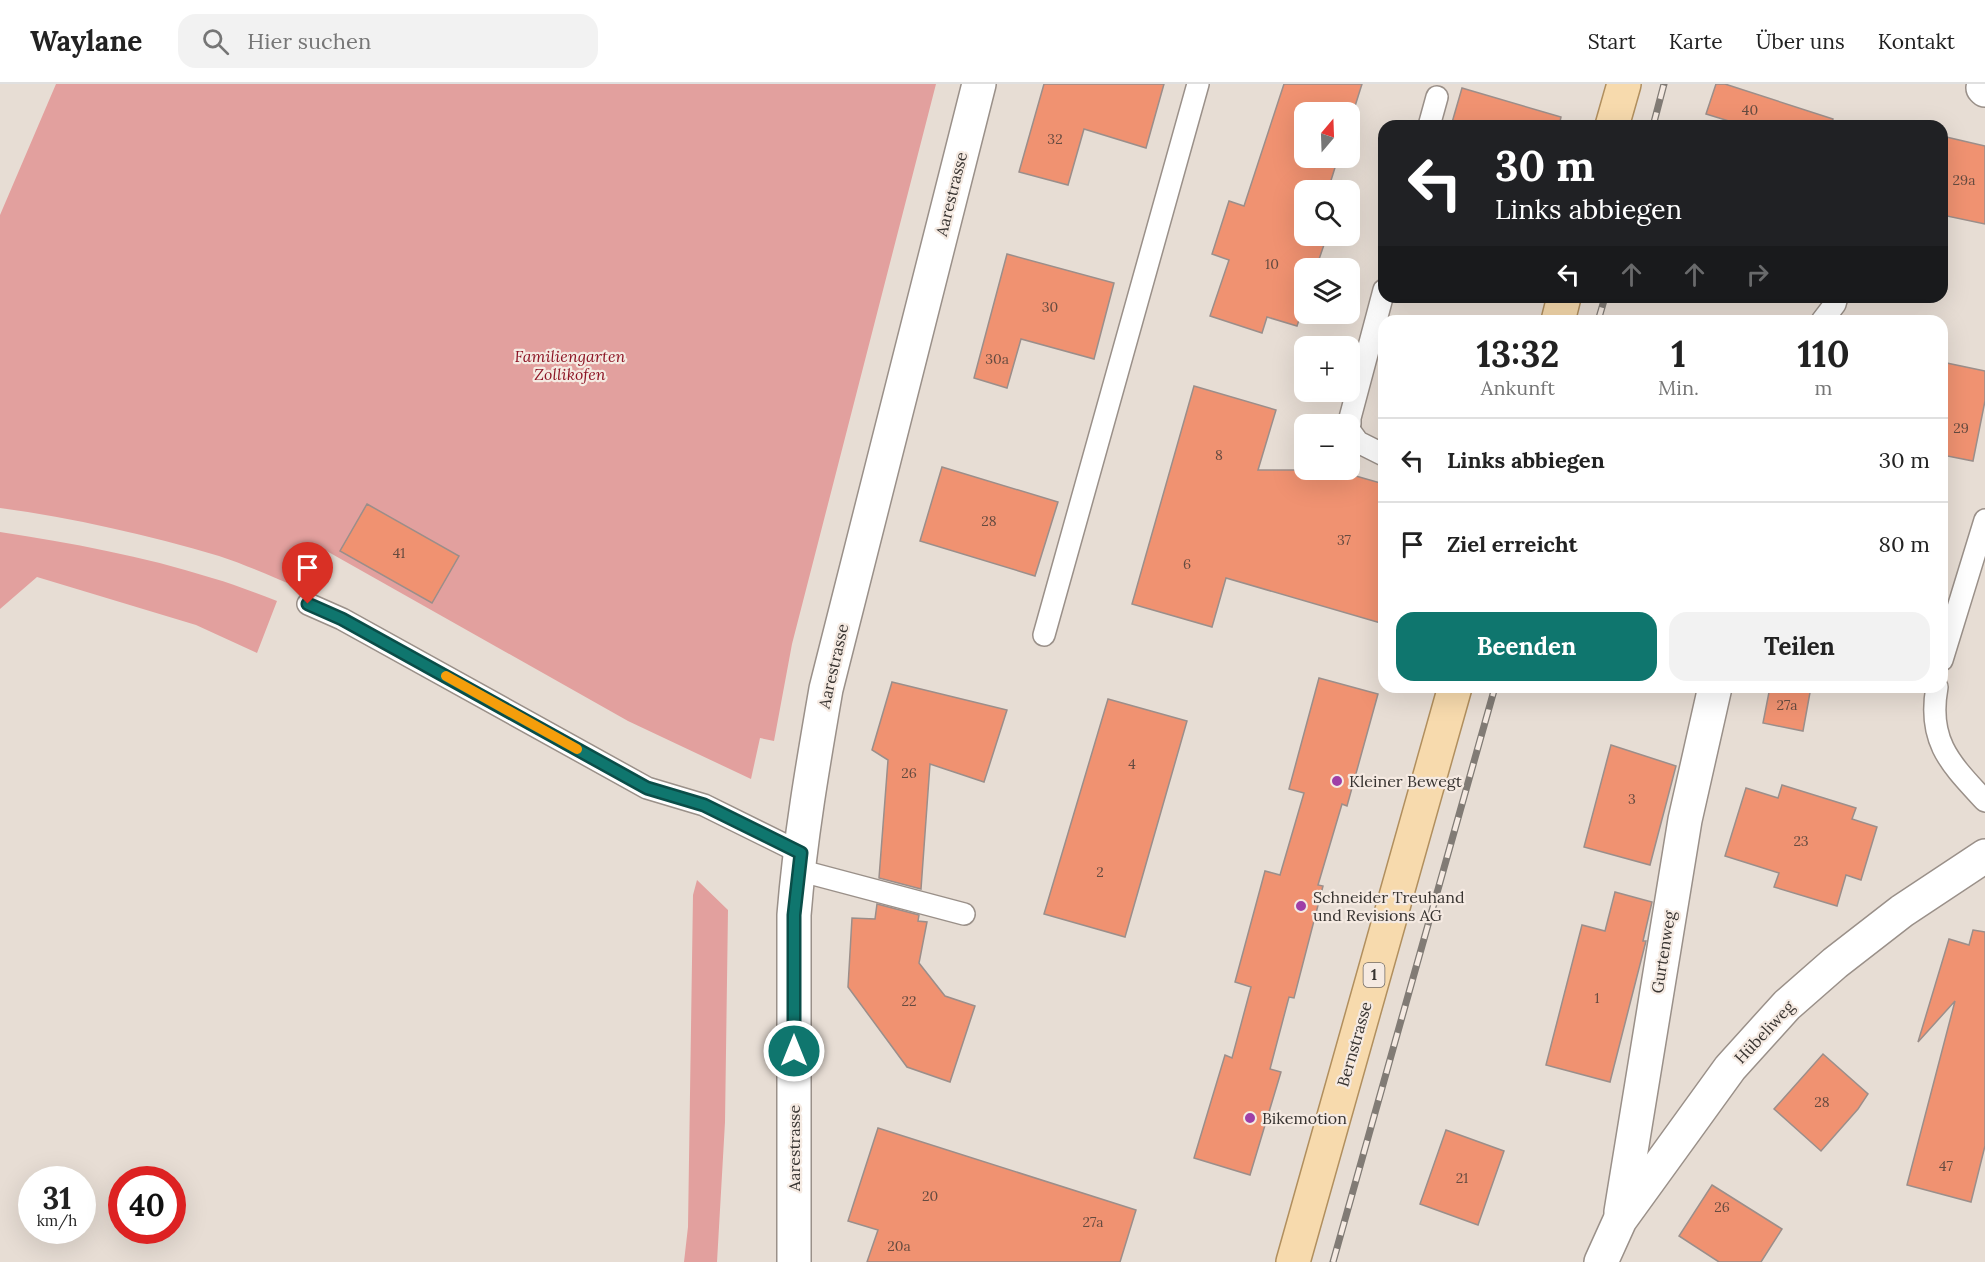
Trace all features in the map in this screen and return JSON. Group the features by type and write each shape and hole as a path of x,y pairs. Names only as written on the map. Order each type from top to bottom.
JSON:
{"main road":[{"path":"1614,120 1624,84"},
{"name":"Bernstrasse","path":"1293,1262 1453,693"}],"street":[{"name":"Aarestrasse","path":"794,1262 794,915 799,862 826,689 979,84"},
{"name":"Gurtenweg","path":"1620,1220 1684,820 1714,693"},
{"name":"Hübeliweg","path":"1600,1262 1620,1220 1730,1068 1787,1005 1835,963 1902,911 1985,856"}],"lane":[{"path":"1044,635 1198,84"},
{"path":"1431,120 1437,97"},
{"path":"1351,414 1381,303"},
{"path":"1360,443 1378,452"},
{"path":"1948,640 1985,520"},
{"path":"308,604 342,619 647,788 704,805 799,862 964,914"},
{"path":"1937,693 1935,721 1940,741 1951,764 1985,801"}],"green space":[{"name":"Familiengarten Zollikofen","path":"56,84 936,84 792,644 774,741 760,738 751,779 628,721 316,545 300,588 219,556 165,541 83,522 0,508 0,215"},
{"path":"0,532 160,563 228,583 277,601 257,653 196,625 37,577 0,609"},
{"path":"697,880 728,910 725,1122 717,1262 684,1262 688,1227 693,895"}],"building":[{"path":"1044,84 1164,84 1146,148 1084,129 1068,185 1019,172"},
{"path":"1284,84 1362,84 1356,102 1294,102 1294,168 1335,168 1331,180 1294,180 1294,246 1324,246 1319,258 1294,258 1294,324 1298,324 1297,326 1267,317 1262,333 1210,316 1229,260 1212,254 1229,201 1244,206"},
{"path":"1716,84 1725,84 1833,119 1726,120 1706,114"},
{"path":"1462,88 1561,117 1560,120 1453,120"},
{"path":"1948,137 1985,146 1985,224 1948,216"},
{"path":"1007,254 1114,283 1094,359 1021,339 1007,388 974,378"},
{"path":"1948,363 1985,371 1985,401 1973,461 1948,456"},
{"path":"1194,386 1276,410 1258,470 1294,470 1294,480 1360,480 1360,477 1378,482 1378,622 1226,578 1212,627 1132,604"},
{"path":"942,467 1058,502 1035,576 920,541"},
{"path":"367,504 459,556 432,603 340,551"},
{"path":"1319,678 1378,694 1347,806 1342,804 1318,885 1323,886 1294,998 1289,997 1270,1069 1281,1072 1250,1175 1194,1158 1225,1055 1232,1058 1251,987 1235,982 1265,871 1280,875 1304,793 1289,789"},
{"path":"892,682 1007,710 984,782 930,764 921,889 879,878 888,760 872,750"},
{"path":"1769,693 1810,693 1803,731 1763,723"},
{"path":"1108,699 1187,721 1125,937 1044,914"},
{"path":"1611,745 1676,766 1650,865 1584,847"},
{"path":"1782,785 1856,808 1852,819 1877,827 1861,880 1846,875 1837,906 1774,887 1779,873 1725,856 1746,788 1778,798"},
{"path":"1615,892 1652,902 1643,941 1646,941 1610,1082 1546,1065 1582,925 1605,931"},
{"path":"877,904 919,915 918,921 927,922 919,963 945,996 975,1006 950,1082 907,1067 848,987 852,918 875,919"},
{"path":"1973,930 1985,932 1985,1146 1971,1202 1907,1185 1955,1001 1918,1042 1949,939 1969,945"},
{"path":"1823,1054 1868,1094 1858,1109 1821,1151 1774,1109"},
{"path":"878,1128 1136,1210 1120,1262 867,1262 878,1230 848,1221"},
{"path":"1446,1130 1504,1151 1478,1225 1420,1204"},
{"path":"1712,1185 1782,1229 1761,1262 1719,1262 1679,1236"}],"railway":[{"path":"1655,120 1664,84"},
{"path":"1600,315 1603,303"},
{"path":"1333,1262 1493,693"}],"slow traffic":[{"path":"446,676 577,749"}],"place":[{"name":"Kleiner Bewegt","path":"1337,781"},
{"name":"Schneider Treuhand und Revisions AG","path":"1301,906"},
{"name":"Bikemotion","path":"1250,1118"}],"route":[{"path":"308,604 342,619 647,788 704,805 801,853 794,915 794,1051"}]}
